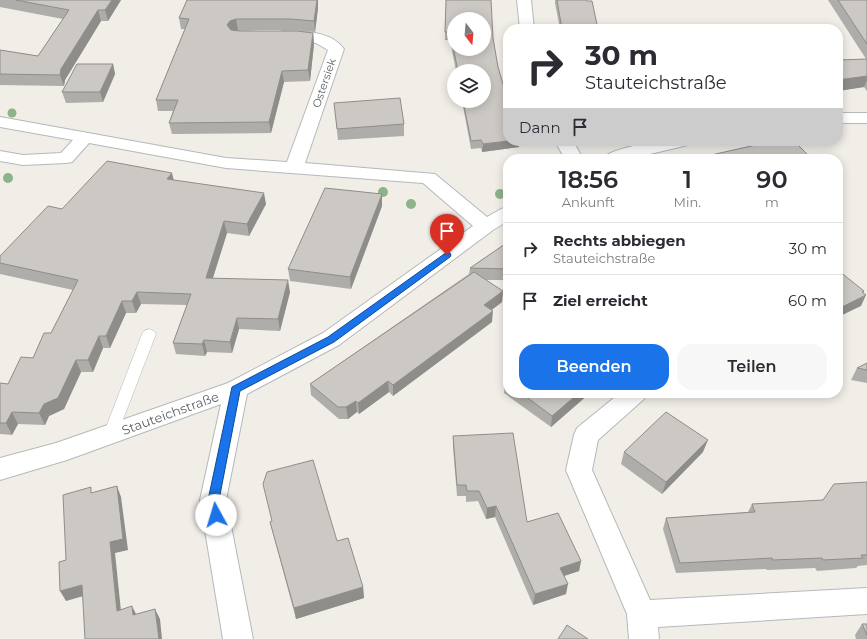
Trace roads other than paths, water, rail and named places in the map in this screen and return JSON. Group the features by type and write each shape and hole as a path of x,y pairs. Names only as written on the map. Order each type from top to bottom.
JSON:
{"street":[{"path":"524,0 526,24"},
{"name":"Ostersiek","path":"266,36 308,37 323,40 332,44 336,49 294,168"},
{"path":"843,118 867,118"},
{"path":"0,122 226,163 428,178 486,226"},
{"path":"0,156 23,160 66,158 86,137"},
{"path":"626,154 659,146"},
{"name":"Stauteichstraße","path":"0,469 58,453 236,389 331,339 486,226 503,216"},
{"path":"236,389 213,500 238,639"},
{"path":"630,398 586,435 579,470 643,626 867,601"}],"lane":[{"path":"110,435 149,334"}]}
